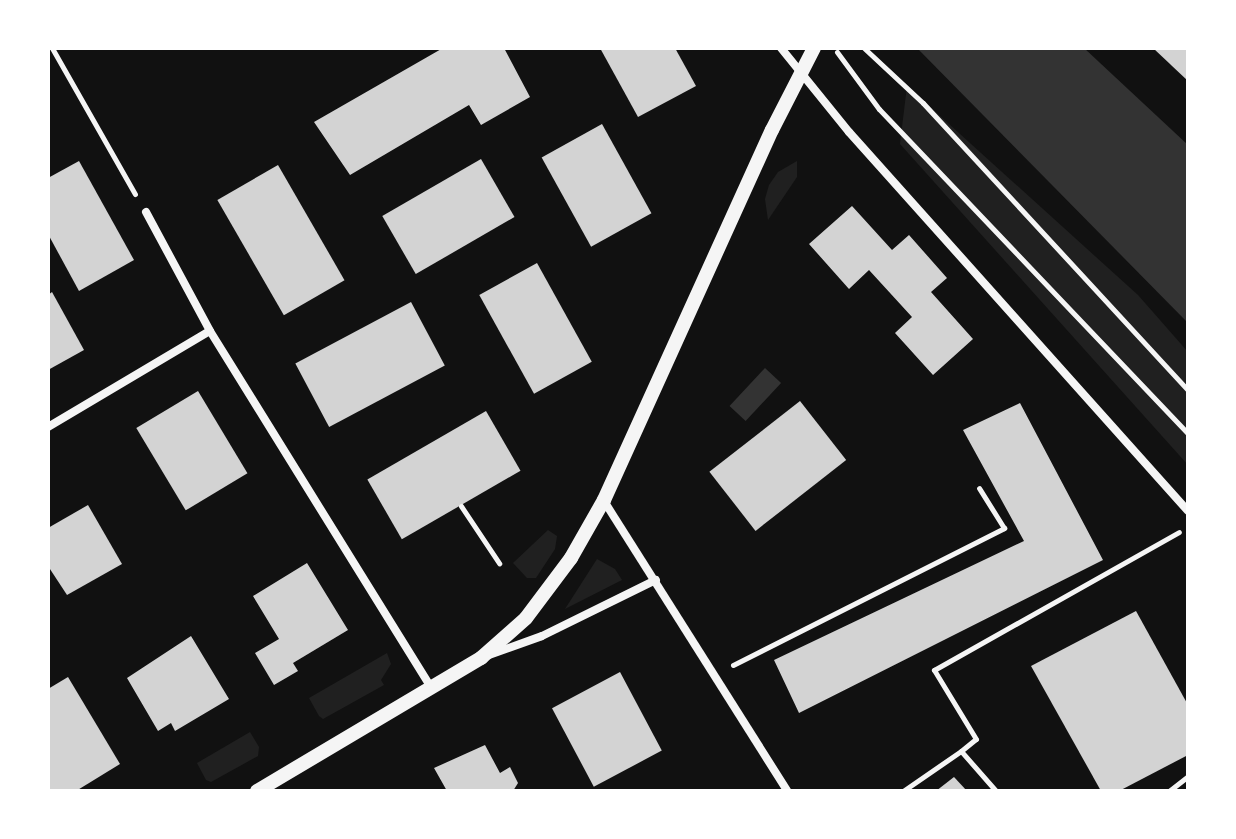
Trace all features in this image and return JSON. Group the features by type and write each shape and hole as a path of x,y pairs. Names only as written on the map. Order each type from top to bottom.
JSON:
{"street":[{"path":"781,48 866,152 1188,511"},
{"path":"257,791 481,658 526,618 571,558 604,500 772,130 814,48"},
{"path":"146,212 210,331 431,688"},
{"path":"48,427 210,331"},
{"path":"604,500 787,791"},
{"path":"481,658 542,636 656,580"}],"path":[{"path":"52,48 146,212"},
{"path":"864,48 923,103 1188,390"},
{"path":"839,54 879,109 1188,433"},
{"path":"744,659 1004,528 979,488"},
{"path":"461,506 499,563"},
{"path":"903,791 976,739 934,670 1169,538"},
{"path":"961,751 996,791"},
{"path":"1169,791 1188,776"}],"shaded area":[{"path":"917,48 1084,48 1188,145 1188,323"},
{"path":"907,86 1138,295 1188,352 1188,465 900,144"},
{"path":"797,161 797,177 768,220 765,199 769,185 778,172"},
{"path":"765,368 781,383 746,421 730,406"},
{"path":"548,530 557,536 555,549 536,578 527,578 513,563"},
{"path":"597,559 615,569 622,580 565,609"},
{"path":"387,653 391,664 381,680 384,685 323,719 319,716 309,698"},
{"path":"250,732 259,747 258,756 211,782 206,780 197,763"}],"building":[{"path":"443,48 504,48 530,97 481,125 469,105 350,175 314,122"},
{"path":"600,48 675,48 696,86 638,117"},
{"path":"1153,48 1188,48 1188,81"},
{"path":"602,124 651,213 591,247 542,157"},
{"path":"481,159 514,217 416,274 382,216"},
{"path":"79,161 134,260 79,291 48,234 48,178"},
{"path":"278,165 344,280 284,315 217,200"},
{"path":"852,206 892,250 909,235 947,278 931,292 973,339 933,375 895,333 912,317 869,270 849,289 809,244"},
{"path":"537,263 592,362 534,394 479,295"},
{"path":"52,292 84,350 48,370 48,295"},
{"path":"411,302 445,366 329,427 295,364"},
{"path":"198,391 247,473 186,510 136,428"},
{"path":"800,401 846,460 756,531 709,472"},
{"path":"1020,403 1103,560 799,713 774,660 1024,541 963,430"},
{"path":"486,411 520,471 402,539 367,480"},
{"path":"88,505 122,564 67,595 48,566 48,528"},
{"path":"307,563 348,630 293,663 298,671 274,685 255,653 279,639 253,596"},
{"path":"1136,611 1188,705 1188,755 1119,791 1101,791 1031,666"},
{"path":"191,636 229,699 175,731 171,723 158,731 127,678"},
{"path":"620,672 662,751 594,787 552,708"},
{"path":"68,677 120,764 76,791 48,791 48,689"},
{"path":"485,745 500,773 510,767 518,783 513,791 447,791 434,768"},
{"path":"954,777 967,791 936,791"}]}
